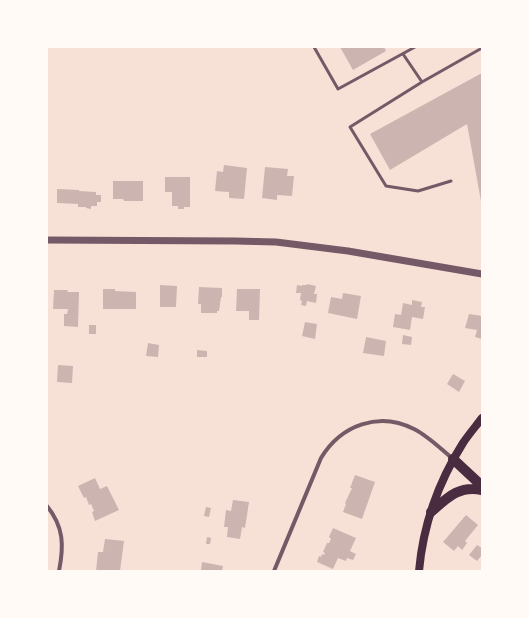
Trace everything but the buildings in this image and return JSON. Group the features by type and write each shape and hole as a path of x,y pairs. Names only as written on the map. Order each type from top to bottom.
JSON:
{"main road":[{"path":"419,571 425,533 437,493 464,441 482,418"},
{"path":"453,460 482,486"},
{"path":"431,512 448,497 461,490 482,490"}],"street":[{"path":"47,240 276,242 348,251 482,274"},
{"path":"274,571 321,458 326,450 343,433 366,423 379,421 399,423 420,433 453,460"},
{"path":"47,506 54,515 62,538 62,555 59,571"}],"lane":[{"path":"314,47 338,89 415,47"},
{"path":"450,181 418,191 386,186 350,127 422,82 482,48"},
{"path":"403,54 422,82"}]}
